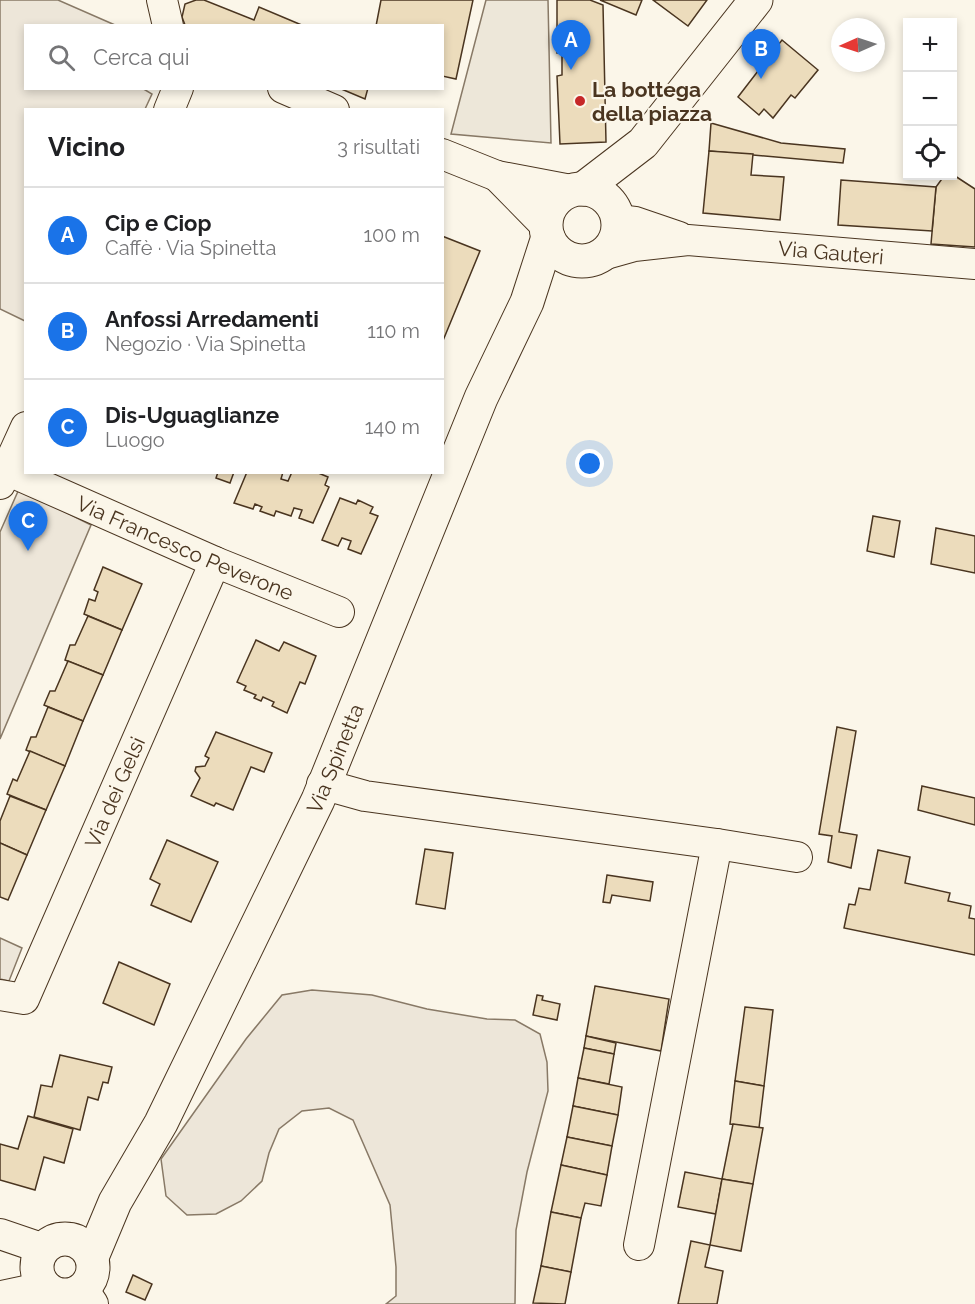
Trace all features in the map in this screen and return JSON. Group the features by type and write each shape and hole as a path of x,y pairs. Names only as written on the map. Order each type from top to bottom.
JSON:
{"main road":[{"path":"643,143 617,217 616,237 592,258 561,254 547,232 553,204 643,143 756,0"},
{"path":"577,189 604,196 617,217"},
{"name":"Via Spinetta","path":"58,1260 115,1202 160,1123 318,800 322,784 481,398 527,302 547,232"},
{"name":"Via Spinetta","path":"527,302 592,258"},
{"path":"0,1292 58,1260"},
{"path":"0,1298 58,1260"},
{"name":"Via Spinetta","path":"58,1260 94,1269 88,1296"}],"street":[{"path":"162,0 168,24"},
{"path":"170,108 177,90"},
{"path":"288,90 329,108"},
{"path":"444,155 497,176 577,189"},
{"path":"497,176 547,232"},
{"name":"Via Gauteri","path":"617,217 688,240"},
{"name":"Via Gauteri","path":"592,258 634,246 688,240 975,264"},
{"path":"2,474 24,431"},
{"name":"Via Francesco Peverone","path":"2,474 339,612"},
{"name":"Via dei Gelsi","path":"0,995 24,999 214,562"},
{"path":"322,784 365,796 717,844 796,857"},
{"path":"639,1245 717,844"},
{"path":"0,1234 58,1260"}],"shaded area":[{"path":"0,0 58,0 113,24 24,24 24,90 145,90 152,94 145,108 24,108 24,321 0,309"},
{"path":"486,0 548,0 551,143 451,134"},
{"path":"19,489 91,525 0,739 0,532"},
{"path":"0,938 22,948 9,981 0,979"},
{"path":"312,990 372,995 427,1009 487,1019 515,1020 540,1034 547,1062 548,1091 527,1172 516,1230 515,1304 386,1304 396,1296 396,1267 390,1205 353,1120 329,1108 302,1111 279,1129 269,1153 262,1181 241,1201 216,1214 187,1215 166,1196 161,1159 246,1039 282,995"}],"building":[{"path":"204,0 254,20 259,7 299,24 185,24 182,17 185,4"},
{"path":"381,0 473,0 456,79 444,76 444,24 376,24"},
{"path":"557,0 590,0 603,5 606,142 560,144 557,76 562,75 562,53 557,53"},
{"path":"600,0 642,0 636,15"},
{"path":"653,0 707,0 688,26"},
{"path":"782,40 818,70 795,98 791,95 773,118 764,109 759,115 738,97"},
{"path":"344,90 367,90 365,99"},
{"path":"711,123 781,143 845,149 843,163 709,151"},
{"path":"709,151 753,154 751,175 784,177 780,220 703,213"},
{"path":"957,177 975,189 975,247 931,244 936,187 941,180 957,180"},
{"path":"841,180 936,187 932,231 838,225"},
{"path":"444,237 480,251 444,338"},
{"path":"217,474 233,474 230,483 216,478"},
{"path":"246,474 282,474 281,479 288,481 291,474 321,474 328,477 325,485 329,487 313,523 299,518 302,510 294,508 291,516 276,511 274,516 260,511 262,507 255,504 253,509 234,503"},
{"path":"340,498 356,504 358,500 373,507 370,513 378,516 361,554 348,549 351,541 342,538 338,546 322,540"},
{"path":"873,516 900,521 894,557 867,551"},
{"path":"936,528 975,536 975,573 931,564"},
{"path":"103,567 142,584 122,630 84,614 89,599 95,601 98,592 94,590"},
{"path":"88,616 122,630 103,675 65,660 70,645 75,645"},
{"path":"256,640 279,651 284,642 316,656 305,684 300,682 287,713 272,706 274,702 263,697 261,701 254,698 256,695 244,690 246,686 237,682"},
{"path":"68,661 103,675 83,721 44,705 50,691 55,691"},
{"path":"48,707 83,721 65,766 26,750 31,737 36,737"},
{"path":"837,727 856,731 839,832 857,835 851,868 828,862 832,836 819,834"},
{"path":"216,732 272,753 264,772 251,767 233,810 216,803 214,806 191,796 200,778 195,771 196,767 205,766 209,758 205,756"},
{"path":"30,751 65,766 46,810 7,794 13,779 17,781"},
{"path":"922,786 975,798 975,825 918,810"},
{"path":"10,796 46,810 27,855 0,843 0,821"},
{"path":"167,840 218,862 191,922 151,905 160,884 150,879"},
{"path":"0,843 27,855 8,900 0,897"},
{"path":"425,849 453,853 445,909 416,904"},
{"path":"878,850 910,857 905,883 950,893 948,901 971,906 969,918 975,919 975,955 844,928 849,904 855,905 859,888 870,890"},
{"path":"607,875 653,882 650,901 612,895 610,903 603,902"},
{"path":"119,962 170,984 154,1025 103,1003"},
{"path":"595,986 669,999 661,1051 586,1036"},
{"path":"537,995 543,996 542,1000 560,1004 557,1020 533,1015"},
{"path":"745,1007 773,1010 764,1086 735,1081"},
{"path":"586,1036 616,1043 614,1054 584,1048"},
{"path":"584,1048 614,1054 609,1084 578,1078"},
{"path":"60,1055 112,1067 108,1083 103,1082 98,1100 88,1097 80,1130 34,1117 41,1085 52,1087"},
{"path":"578,1078 622,1087 618,1115 573,1106"},
{"path":"735,1081 764,1086 759,1128 730,1124"},
{"path":"573,1106 618,1115 612,1146 567,1137"},
{"path":"28,1116 73,1129 64,1163 44,1157 35,1190 0,1180 0,1144 18,1149"},
{"path":"733,1124 763,1128 753,1184 722,1179"},
{"path":"567,1137 612,1146 607,1175 561,1165"},
{"path":"561,1165 607,1175 601,1206 585,1203 581,1218 551,1212"},
{"path":"685,1172 722,1179 716,1214 678,1207"},
{"path":"722,1179 753,1184 741,1251 710,1245"},
{"path":"551,1212 581,1218 571,1272 541,1266"},
{"path":"691,1241 710,1245 705,1267 723,1271 717,1304 678,1304"},
{"path":"541,1266 571,1272 565,1304 533,1303"},
{"path":"133,1275 152,1284 145,1300 126,1292"}],"place":[{"name":"Cip e Ciop","path":"571,70"},
{"name":"Anfossi Arredamenti","path":"761,79"},
{"name":"La bottega della piazza","path":"580,101"},
{"name":"Dis-Uguaglianze","path":"28,551"}]}
